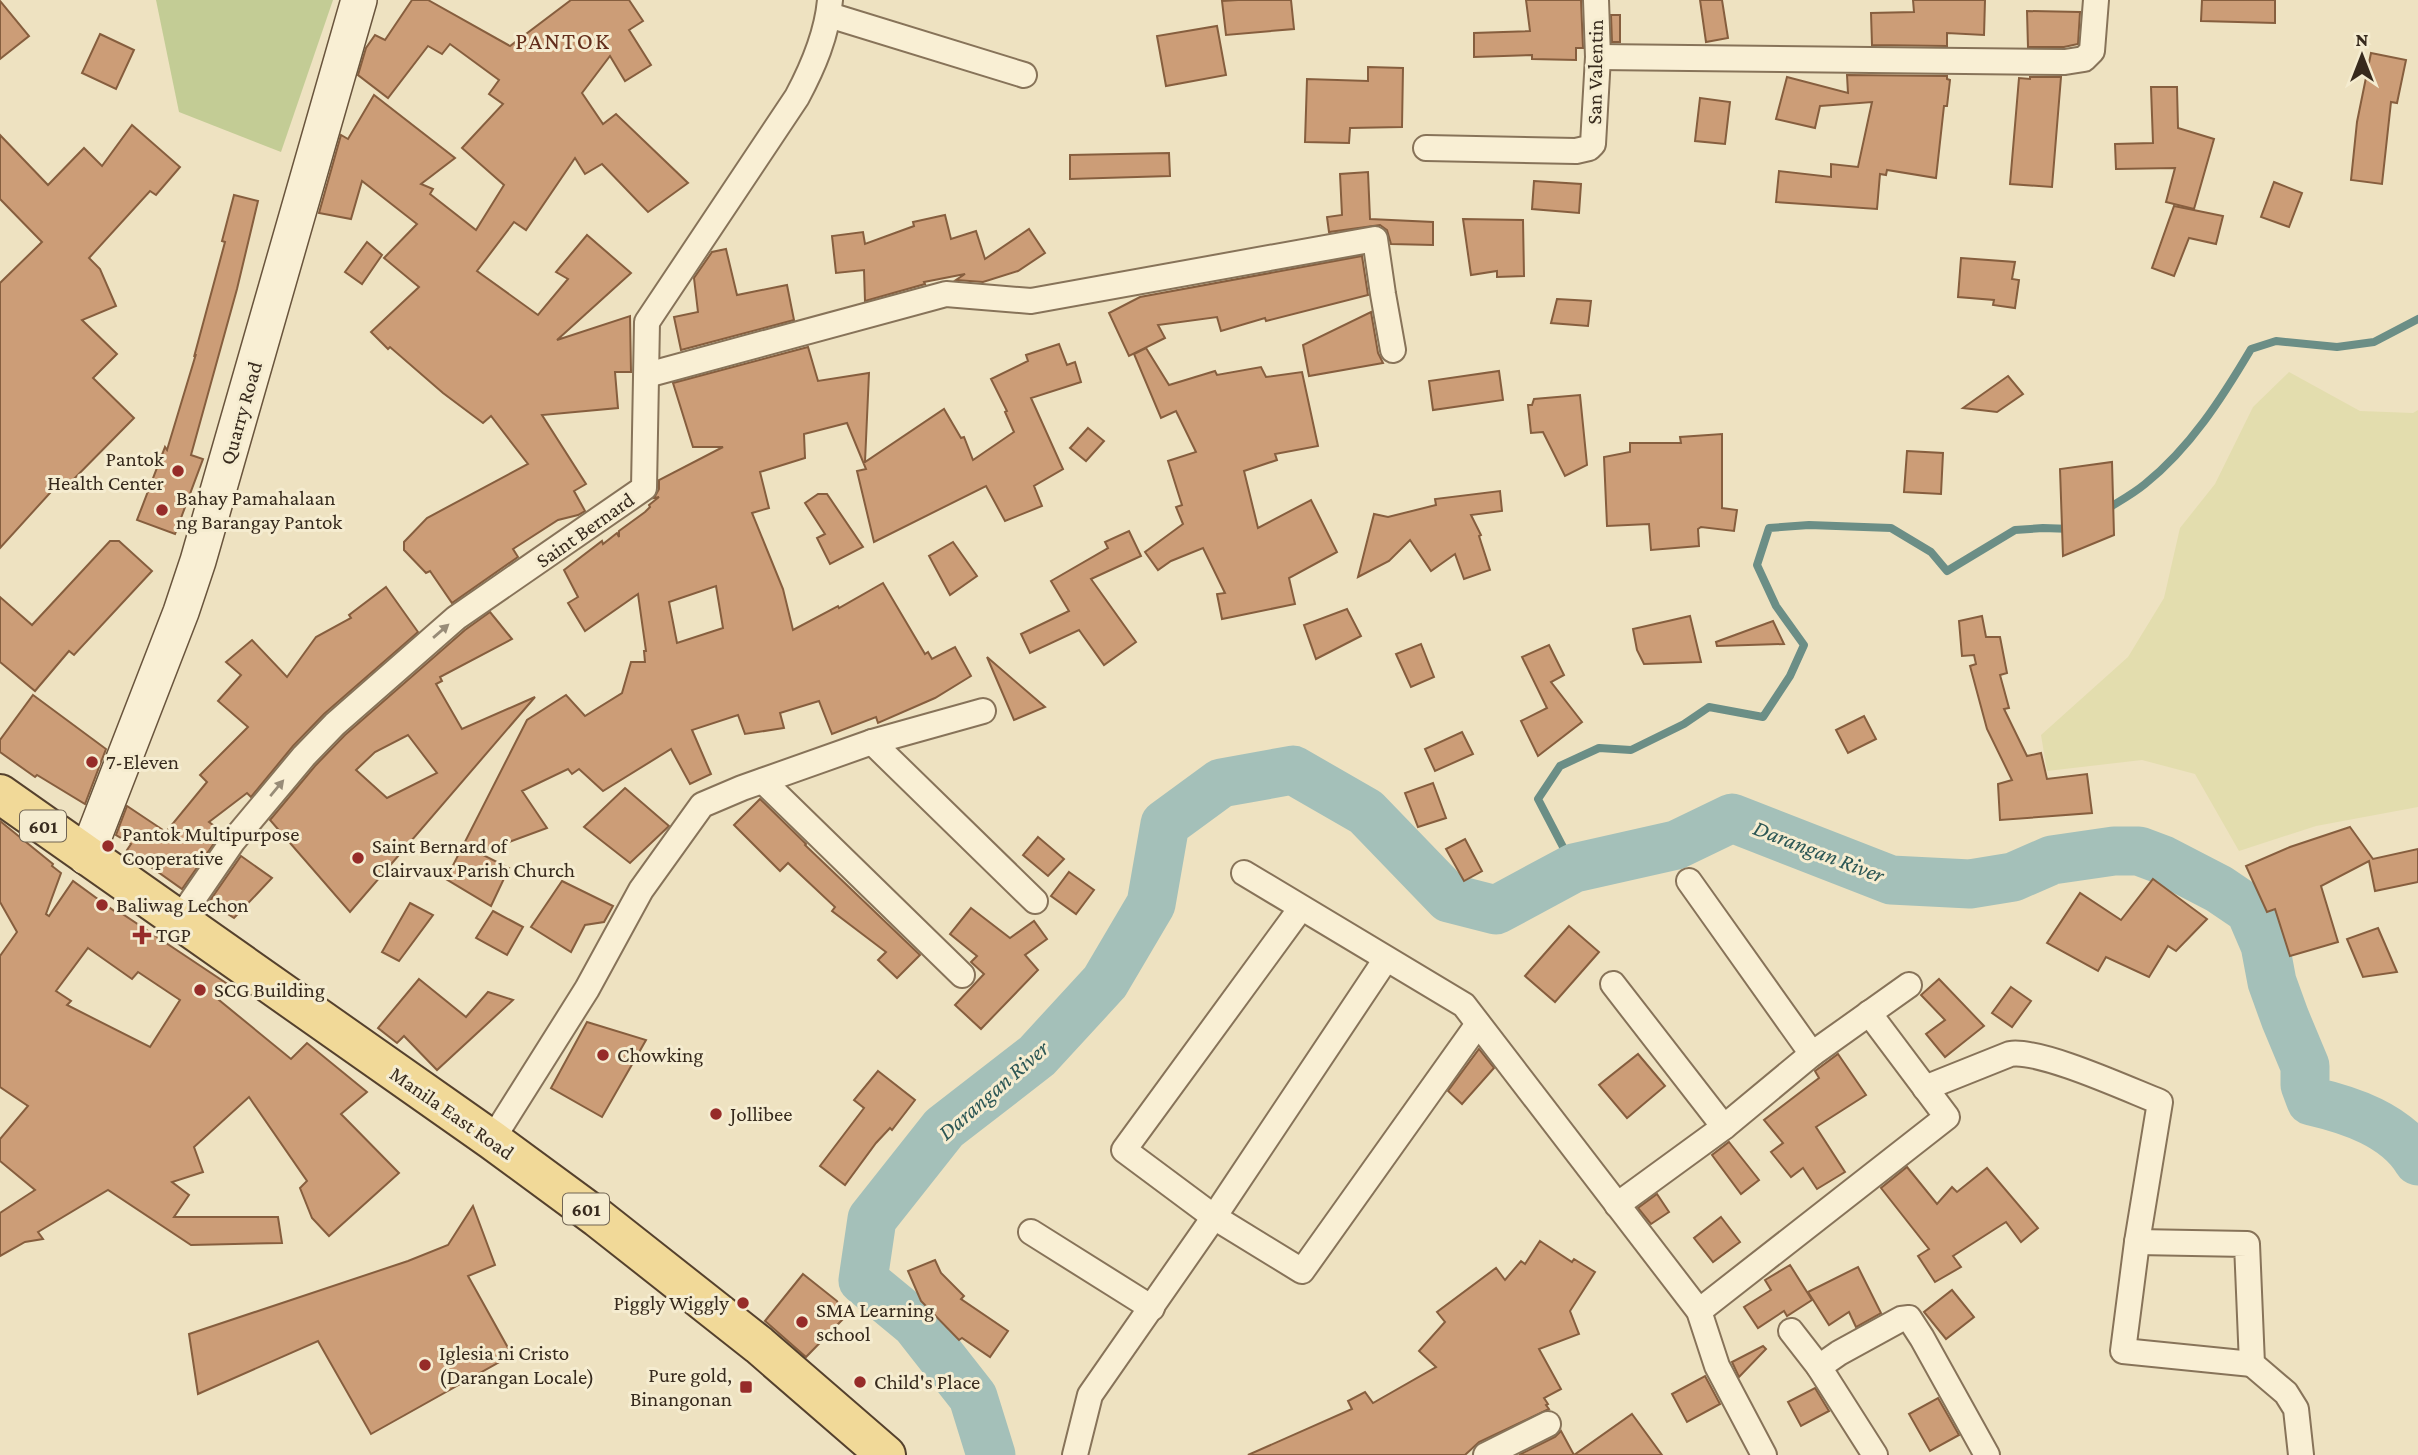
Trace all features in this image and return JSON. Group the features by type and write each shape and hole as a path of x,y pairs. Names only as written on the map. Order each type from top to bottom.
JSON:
{"main road":[{"name":"Manila East Road","path":"0,794 178,922 492,1140 597,1218 759,1345 886,1455"}],"street":[{"name":"Quarry Road","path":"86,857 181,612 198,561 359,0"},
{"name":"San Valentin","path":"1426,148 1576,151 1589,148 1593,144 1598,57 1596,0"},
{"path":"1598,57 2065,62 2084,59 2092,51 2096,0"},
{"path":"830,7 1024,75"},
{"name":"Saint Bernard","path":"178,922 233,841 304,756 335,724 456,618 644,488 647,322 797,97 814,66 830,7"},
{"path":"647,375 946,294 1031,302 1376,239 1382,294 1393,350"},
{"path":"492,1140 587,989 641,890 702,805 872,742 982,711"},
{"path":"872,742 1035,901"},
{"path":"763,781 962,975"},
{"path":"1244,873 1464,1005 1699,1311 1717,1366 1764,1455"},
{"path":"1689,880 1812,1054"},
{"path":"1301,908 1124,1150 1214,1217 1302,1271 1478,1024"},
{"path":"1075,1455 1090,1395 1214,1217 1386,959"},
{"path":"1613,984 1724,1127"},
{"path":"1617,1205 1724,1127 1812,1054 1909,985"},
{"path":"1699,1311 1947,1117 1869,1013"},
{"path":"1925,1088 2010,1054 2022,1052 2160,1102 2137,1242 2123,1351 2252,1364 2286,1393 2296,1409 2301,1455"},
{"path":"1031,1232 1152,1308"},
{"path":"2137,1242 2247,1244 2252,1364"},
{"path":"1819,1367 1901,1319 1909,1318 1987,1455"},
{"path":"1791,1331 1819,1367 1875,1455"},
{"path":"1486,1455 1548,1424"}],"shaded area":[{"path":"2289,372 2360,411 2413,413 2418,410 2418,807 2316,826 2239,851 2195,774 2142,760 2047,771 2041,735 2128,657 2164,598 2180,528 2215,484 2253,407"}],"green space":[{"path":"156,0 333,0 281,152 179,112"}],"building":[{"path":"412,0 428,0 510,46 571,0 629,0 643,21 629,30 651,65 625,81 610,56 582,93 603,124 616,114 688,183 648,212 602,164 585,174 575,158 526,230 514,222 477,271 538,315 568,279 556,272 587,235 631,273 557,340 630,316 631,372 615,372 618,408 542,415 586,484 574,491 585,511 558,520 513,549 518,557 452,603 430,571 426,573 404,550 404,542 427,518 528,464 491,416 483,423 390,347 388,349 371,332 419,287 384,258 417,224 362,181 351,219 319,213 341,135 348,139 374,95 455,158 421,184 433,189 430,194 476,230 504,185 462,148 503,104 489,94 499,80 450,44 442,54 428,46 388,98 358,75 366,48 375,35 385,40"},
{"path":"1291,0 1294,29 1226,35 1222,1"},
{"path":"1526,0 1581,0 1583,48 1576,48 1576,60 1532,59 1532,55 1474,57 1474,33 1530,31"},
{"path":"1700,0 1722,0 1728,38 1706,42"},
{"path":"1913,0 1985,0 1984,35 1947,33 1947,46 1872,45 1871,13 1914,12"},
{"path":"2202,0 2275,0 2275,23 2201,21"},
{"path":"0,1 29,36 0,59"},
{"path":"2027,11 2080,12 2078,44 2064,47 2028,47"},
{"path":"1611,15 1620,15 1620,42 1612,42"},
{"path":"1217,26 1226,75 1166,86 1157,36"},
{"path":"100,34 134,50 116,89 82,73"},
{"path":"2371,53 2406,60 2397,103 2391,102 2382,184 2351,180 2357,122"},
{"path":"1368,67 1403,68 1402,127 1350,128 1349,143 1305,142 1307,79 1368,81"},
{"path":"1847,75 1947,76 1950,80 1947,106 1944,106 1936,178 1887,170 1886,175 1880,174 1877,209 1776,202 1779,171 1831,177 1831,164 1858,167 1872,102 1820,106 1815,128 1776,119 1787,77 1848,93"},
{"path":"2061,77 2052,187 2010,184 2019,78"},
{"path":"2151,87 2177,87 2178,128 2214,139 2194,209 2166,202 2175,168 2116,169 2115,144 2153,143"},
{"path":"1700,98 1730,102 1725,144 1695,141"},
{"path":"132,125 180,167 156,195 150,191 89,258 100,269 116,306 82,320 117,354 93,378 134,418 64,489 59,483 0,548 0,283 42,242 0,199 0,135 48,185 84,148 102,166"},
{"path":"1169,153 1170,176 1070,179 1070,155"},
{"path":"1368,172 1370,219 1433,222 1433,245 1391,244 1387,230 1380,225 1329,232 1327,217 1342,215 1340,174"},
{"path":"1534,181 1581,184 1579,213 1532,209"},
{"path":"2274,182 2302,193 2289,227 2261,217"},
{"path":"234,195 258,201 237,289 191,455 203,459 175,534 137,520 165,447 167,450 196,354 194,357 225,242 222,241"},
{"path":"2174,206 2223,216 2216,244 2189,238 2174,276 2152,268"},
{"path":"945,215 951,239 976,231 985,259 1029,229 1045,253 1018,271 983,282 956,280 965,274 924,282 925,284 865,301 864,270 836,273 832,236 863,232 865,244 914,226 913,222"},
{"path":"1463,219 1523,220 1524,276 1497,277 1497,271 1471,275"},
{"path":"367,242 382,255 362,284 345,272"},
{"path":"726,249 737,295 787,285 794,320 681,350 674,317 698,312 694,278 712,252"},
{"path":"1362,256 1368,295 1266,321 1265,318 1221,331 1217,317 1158,325 1165,338 1129,356 1109,313 1140,297"},
{"path":"1961,258 2015,262 2012,279 2019,280 2015,308 1993,305 1994,300 1958,297"},
{"path":"1557,299 1591,301 1588,326 1551,323"},
{"path":"1371,312 1378,353 1383,363 1309,376 1303,345"},
{"path":"1059,344 1067,365 1075,362 1081,382 1031,398 1063,469 1034,486 1042,506 1005,521 986,486 874,542 857,471 866,469 847,423 804,434 805,458 760,472 769,508 752,513 783,589 793,630 883,583 925,654 928,652 932,659 955,647 971,676 935,698 878,723 876,717 832,734 819,701 780,713 784,728 745,734 738,715 692,730 711,774 690,784 671,749 603,791 579,769 572,774 568,769 522,791 547,828 479,853 509,868 491,906 446,879 527,720 566,695 585,716 622,693 631,662 645,662 646,651 638,594 585,631 568,603 578,597 564,570 602,541 603,544 617,533 619,537 619,531 645,512 659,497 654,498 659,489 659,480 723,447 693,447 673,383 808,347 818,381 869,373 865,462 944,409 961,438 964,437 973,460 1014,432 991,379 1028,361 1026,355","holes":["716,586 723,628 677,643 669,602"]},
{"path":"1146,348 1169,385 1215,371 1217,375 1261,367 1266,377 1302,372 1318,446 1275,454 1277,460 1244,471 1258,528 1311,500 1337,552 1289,578 1295,604 1222,619 1217,594 1225,593 1203,548 1171,561 1158,570 1145,552 1183,524 1176,507 1182,505 1168,461 1196,452 1176,411 1161,418 1134,354"},
{"path":"1499,371 1503,400 1433,410 1429,381"},
{"path":"2008,376 2023,394 1997,412 1963,408"},
{"path":"1580,395 1587,465 1565,476 1543,432 1531,433 1528,405 1532,405 1534,399"},
{"path":"1088,428 1104,441 1086,461 1070,448"},
{"path":"1722,434 1722,508 1737,510 1734,531 1701,527 1698,529 1699,546 1651,550 1649,524 1607,526 1604,457 1630,452 1630,443 1681,443 1680,437"},
{"path":"1907,451 1943,453 1941,494 1904,492"},
{"path":"2112,462 2114,535 2063,556 2060,469"},
{"path":"1500,491 1502,511 1471,515 1481,535 1479,536 1490,570 1464,579 1455,554 1431,571 1410,540 1389,561 1358,577 1374,514 1388,517 1436,505 1435,499"},
{"path":"818,494 827,494 863,547 830,564 817,538 825,534 805,503"},
{"path":"1129,531 1141,556 1091,579 1136,642 1104,665 1079,630 1030,653 1021,634 1069,611 1051,581 1108,548 1105,542"},
{"path":"110,541 119,541 152,571 74,655 69,651 35,691 0,662 0,597 32,625"},
{"path":"953,542 977,576 950,595 929,556"},
{"path":"386,587 418,632 324,714 293,746 251,797 247,793 209,822 217,828 211,835 217,839 182,889 127,850 131,844 116,835 127,806 166,832 207,782 200,775 248,727 218,701 241,675 226,662 252,640 287,677 316,637 351,618 349,615"},
{"path":"1347,609 1361,636 1316,659 1304,625"},
{"path":"490,612 512,639 440,677 442,681 436,684 462,729 535,697 350,912 270,820 345,735 465,630","holes":["408,735 437,773 387,798 356,770 375,752"]},
{"path":"1690,616 1701,662 1644,664 1637,650 1633,629"},
{"path":"1982,616 1986,637 2000,637 2007,673 2000,675 2009,708 2004,709 2027,756 2041,753 2047,779 2087,774 2092,813 2000,820 1998,784 2012,780 1987,729 1970,666 1976,664 1974,655 1962,656 1959,621"},
{"path":"1773,621 1784,644 1717,646 1716,642"},
{"path":"1421,644 1434,677 1411,687 1396,654"},
{"path":"1549,645 1564,675 1551,682 1582,722 1538,756 1521,721 1547,708 1522,657"},
{"path":"987,657 1045,707 1014,720"},
{"path":"33,695 106,749 85,804 37,775 35,777 0,752 0,740"},
{"path":"1864,716 1876,739 1848,753 1836,730"},
{"path":"1462,732 1473,754 1435,771 1425,749"},
{"path":"1433,783 1446,818 1418,827 1405,793"},
{"path":"625,788 669,826 630,863 584,827"},
{"path":"760,799 920,955 897,978 878,960 886,952 832,911 835,907 788,863 780,871 734,825"},
{"path":"0,821 61,873 46,914 49,916 73,881 117,913 118,911 229,985 219,1000 291,1059 307,1043 367,1092 341,1114 399,1173 329,1236 312,1218 300,1188 307,1181 249,1097 194,1147 203,1172 172,1182 189,1195 174,1217 278,1217 282,1243 191,1245 108,1190 38,1232 43,1239 25,1242 0,1256 0,1213 35,1190 0,1161 0,1139 28,1106 0,1087 0,956 17,932 0,902","holes":["88,948 132,979 138,972 180,1000 150,1047 67,1005 71,1001 56,991"]},
{"path":"2350,827 2373,859 2418,849 2418,882 2375,891 2369,861 2321,886 2338,942 2290,956 2275,909 2267,912 2246,866 2290,847"},
{"path":"1038,837 1064,859 1048,876 1023,855"},
{"path":"1465,839 1482,871 1464,881 1446,849"},
{"path":"241,856 272,878 234,918 209,902"},
{"path":"1069,872 1094,890 1076,914 1051,896"},
{"path":"2153,879 2207,919 2176,951 2168,946 2149,977 2106,957 2098,971 2047,943 2080,893 2121,920"},
{"path":"562,881 613,906 604,922 585,925 571,952 531,927"},
{"path":"410,903 433,915 399,961 382,952"},
{"path":"971,908 1010,938 1034,921 1047,939 1025,955 1038,970 981,1029 955,1005 984,974 971,962 977,956 950,934"},
{"path":"493,911 523,927 507,955 476,938"},
{"path":"1569,926 1599,952 1555,1002 1525,976"},
{"path":"2378,928 2397,972 2363,977 2347,939"},
{"path":"419,979 466,1017 488,992 513,1000 437,1070 404,1036 397,1043 378,1028"},
{"path":"1939,979 1984,1026 1945,1057 1926,1034 1945,1020 1921,995"},
{"path":"2011,987 2031,1001 2012,1027 1992,1013"},
{"name":"Chowking","path":"587,1022 646,1040 602,1117 551,1088"},
{"path":"1479,1049 1494,1068 1462,1104 1448,1091"},
{"path":"1638,1054 1665,1086 1627,1118 1599,1085"},
{"path":"1838,1054 1866,1095 1816,1127 1845,1172 1817,1189 1803,1168 1791,1177 1771,1152 1783,1143 1764,1120 1819,1078 1815,1071"},
{"path":"878,1071 915,1100 892,1130 890,1128 876,1143 845,1185 820,1166 864,1108 854,1100"},
{"path":"1729,1142 1759,1180 1741,1194 1712,1155"},
{"path":"1907,1167 1937,1204 1952,1187 1957,1192 1987,1168 2038,1228 2021,1242 2006,1222 1953,1256 1961,1267 1935,1282 1918,1256 1929,1249 1881,1188"},
{"path":"1657,1194 1669,1212 1651,1224 1638,1208"},
{"path":"473,1206 495,1265 468,1276 512,1355 371,1434 318,1341 198,1394 189,1334 408,1261 448,1245"},
{"path":"1721,1217 1740,1242 1713,1262 1694,1238"},
{"path":"1540,1241 1572,1262 1574,1259 1595,1272 1570,1311 1579,1334 1539,1349 1561,1389 1544,1398 1549,1409 1479,1442 1465,1455 1248,1455 1352,1409 1348,1401 1365,1392 1373,1403 1436,1367 1419,1351 1445,1322 1437,1312 1496,1268 1505,1280 1521,1261 1525,1264"},
{"path":"935,1260 941,1273 964,1296 961,1299 1008,1331 990,1357 962,1338 959,1340 921,1301 908,1271"},
{"path":"1790,1265 1812,1300 1787,1316 1784,1311 1758,1328 1744,1307 1771,1290 1765,1280"},
{"path":"1858,1267 1881,1313 1856,1327 1849,1312 1829,1325 1808,1292"},
{"name":"SMA Learning school","path":"803,1274 837,1301 844,1318 806,1357 765,1321"},
{"path":"1952,1290 1974,1317 1946,1339 1924,1312"},
{"path":"1763,1346 1766,1349 1739,1377 1732,1362"},
{"path":"1705,1376 1720,1404 1687,1422 1672,1394"},
{"path":"1815,1388 1829,1411 1801,1426 1788,1402"},
{"path":"1938,1398 1959,1435 1930,1451 1909,1414"},
{"path":"1632,1414 1662,1455 1574,1455"},
{"path":"1561,1431 1574,1455 1519,1455 1555,1437"}],"waterway":[{"path":"2104,511 2140,488 2176,455 2217,404 2251,349 2276,341 2337,347 2374,342 2418,319"},
{"path":"1574,868 1538,799 1560,766 1599,748 1631,750 1684,724 1709,707 1763,717 1790,676 1804,645 1776,606 1757,565 1769,528 1809,525 1891,528 1931,552 1947,571 2015,530 2072,529"},
{"name":"Darangan River","path":"991,1455 973,1397 915,1323 863,1280 872,1219 944,1128 1037,1056 1105,982 1151,904 1165,824 1221,783 1293,770 1366,812 1449,898 1496,910 1574,868 1676,845 1732,818 1891,880 1970,884 2013,877 2052,860 2114,851 2139,851 2163,860 2219,889 2250,910 2265,945 2272,982 2305,1066 2305,1085 2311,1101 2371,1121 2409,1148 2418,1161"}],"place":[{"name":"Pantok Health Center","path":"178,471"},
{"name":"Bahay Pamahalaan ng Barangay Pantok","path":"162,510"},
{"name":"7-Eleven","path":"92,762"},
{"name":"Pantok Multipurpose Cooperative","path":"108,846"},
{"name":"Saint Bernard of Clairvaux Parish Church","path":"358,858"},
{"name":"Baliwag Lechon","path":"102,905"},
{"name":"TGP","path":"142,935"},
{"name":"SCG Building","path":"200,990"},
{"name":"Chowking","path":"603,1055"},
{"name":"Jollibee","path":"716,1114"},
{"name":"Piggly Wiggly","path":"743,1303"},
{"name":"SMA Learning school","path":"802,1322"},
{"name":"Iglesia ni Cristo (Darangan Locale)","path":"425,1365"},
{"name":"Child's Place","path":"860,1382"},
{"name":"Pure gold, Binangonan","path":"746,1387"}],"district":[{"name":"PANTOK","path":"563,40"}]}
